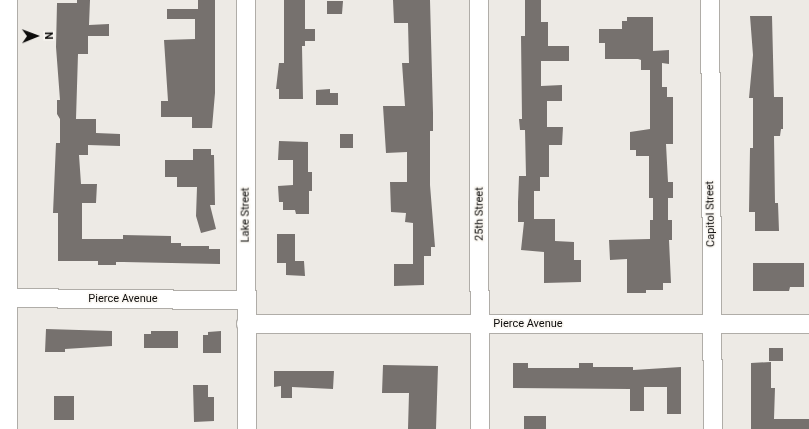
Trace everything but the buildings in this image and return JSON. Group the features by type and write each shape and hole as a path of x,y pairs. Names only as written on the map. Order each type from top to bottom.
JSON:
{"street":[{"path":"8,0 4,298 8,429"},
{"name":"Lake Street","path":"246,0 247,429"},
{"name":"25th Street","path":"479,0 480,429"},
{"name":"Capitol Street","path":"710,0 713,429"},
{"name":"Pierce Avenue","path":"4,298 246,300"},
{"name":"Pierce Avenue","path":"246,324 809,324"}]}
